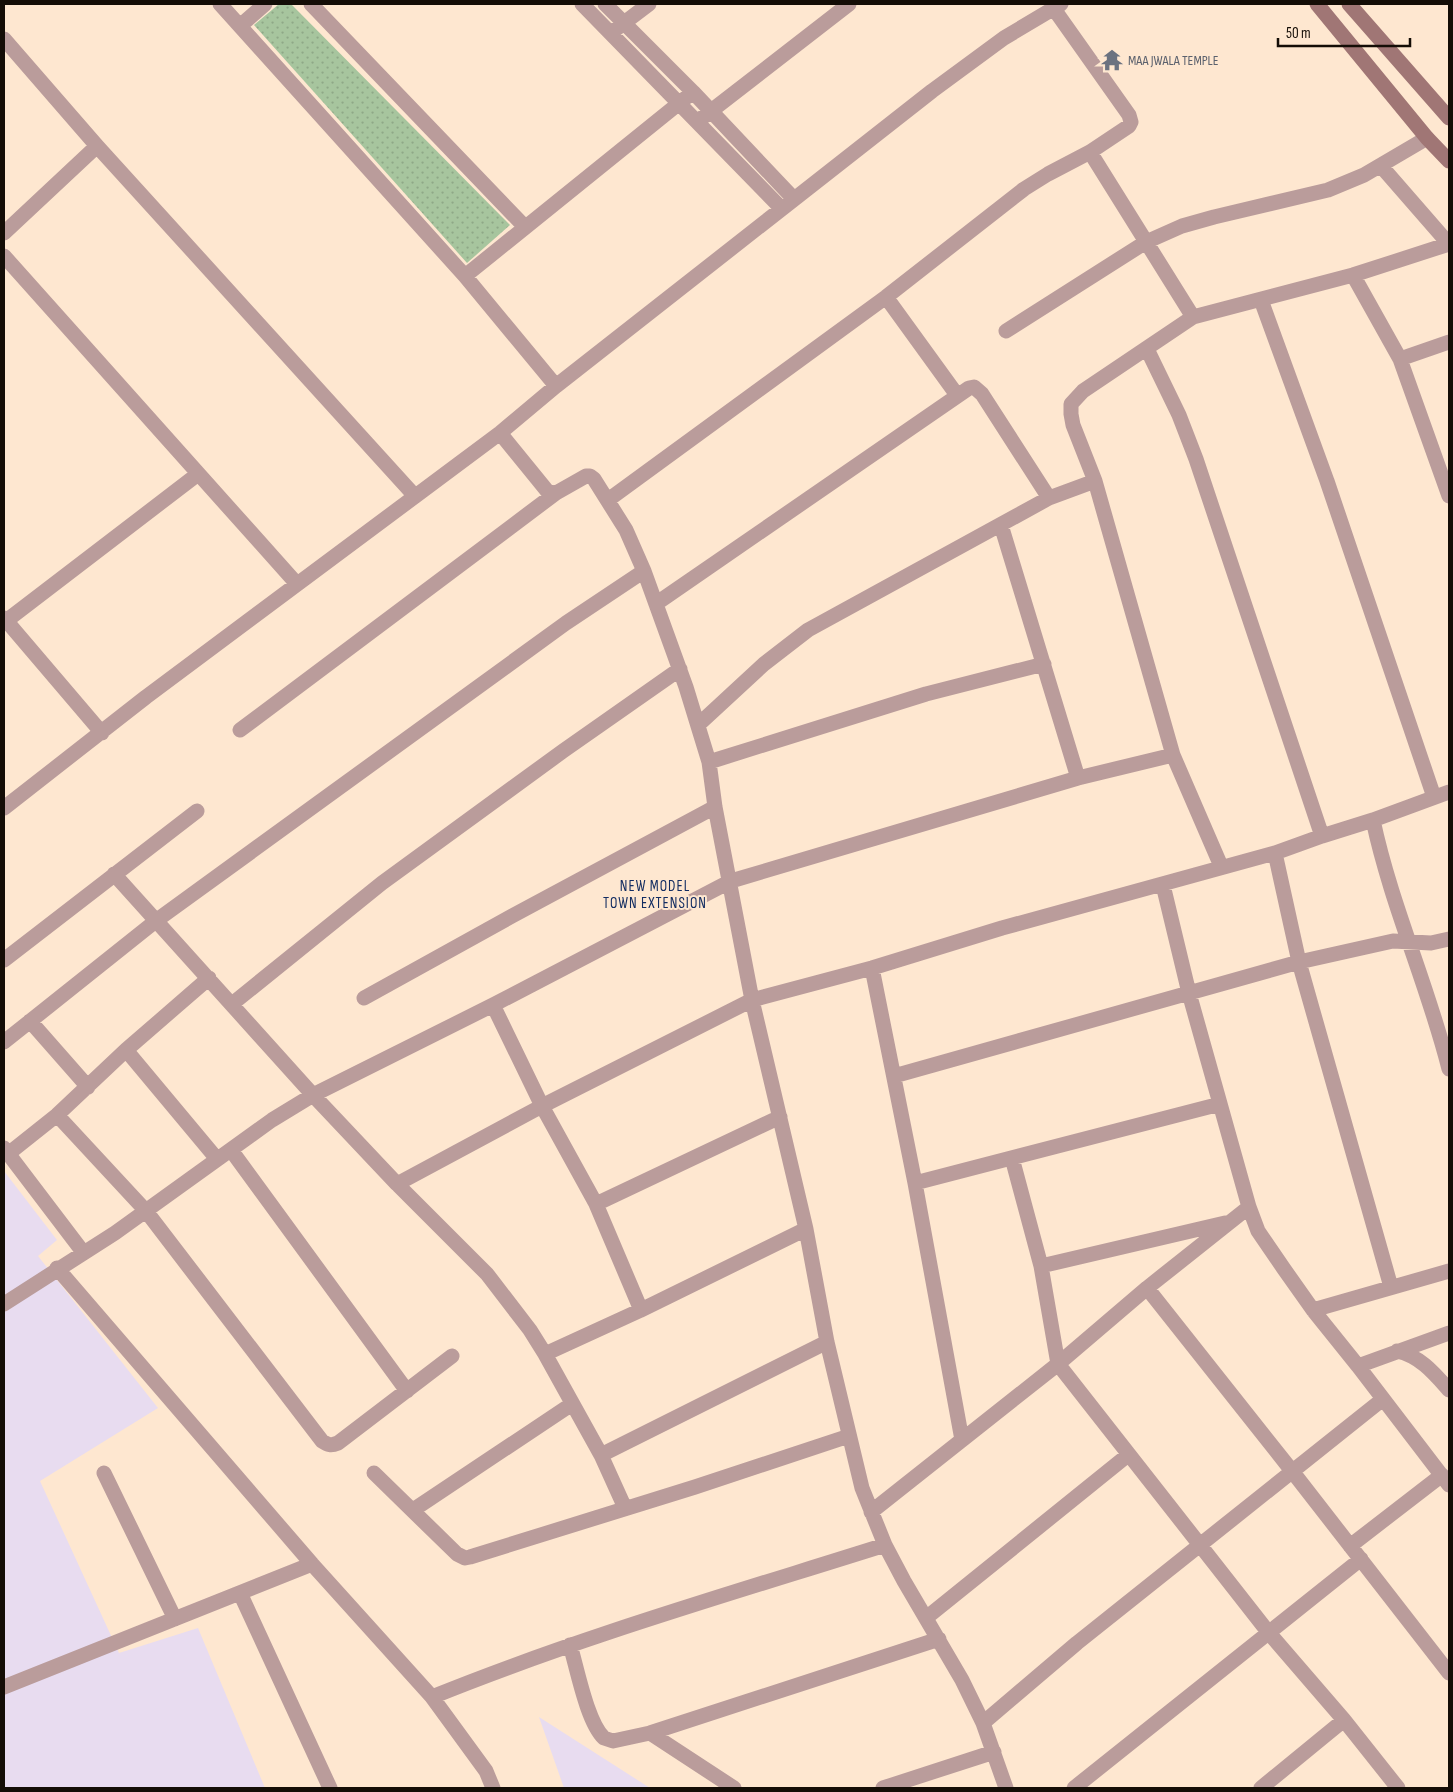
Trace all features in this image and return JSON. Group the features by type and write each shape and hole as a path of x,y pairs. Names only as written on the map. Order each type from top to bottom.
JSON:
{"main road":[{"path":"1317,4 1449,161"},
{"path":"1349,4 1449,118"}],"street":[{"path":"220,4 465,276 556,386"},
{"path":"240,26 264,4"},
{"path":"311,4 525,227"},
{"path":"582,4 782,209"},
{"path":"605,4 794,199"},
{"path":"611,33 649,4"},
{"path":"698,121 849,4"},
{"path":"4,808 297,584 500,433 556,386 940,85 1004,38 1057,6 1130,118 1131,122 1127,128 1090,152 1024,188 886,297 608,500"},
{"path":"4,39 97,146 414,496"},
{"path":"465,276 692,92"},
{"path":"1006,331 1146,242 1182,226 1328,190 1364,175 1428,138"},
{"path":"4,233 97,146"},
{"path":"1090,152 1194,317"},
{"path":"1221,866 1173,755 1095,481 1073,425 1071,404 1083,391 1194,317 1353,275 1449,244 1381,166"},
{"path":"4,256 297,584"},
{"path":"1353,275 1400,359 1449,496"},
{"path":"886,297 957,395"},
{"path":"1261,300 1327,481 1434,797"},
{"path":"1400,359 1449,342"},
{"path":"1146,349 1179,415 1196,459 1322,836"},
{"path":"657,603 969,388 974,387 982,394 1049,498"},
{"path":"500,433 548,492 556,493"},
{"path":"102,733 5,619 198,474"},
{"path":"240,730 556,493 582,476 590,476 608,500 626,530 657,603 709,762 715,807 731,881 752,1000 806,1229 827,1342 862,1488 885,1545 962,1680 983,1723 1006,1788"},
{"path":"698,725 764,664 808,630 1002,526 1049,498 1095,481"},
{"path":"1002,526 1078,778"},
{"path":"4,1042 157,920 566,624 644,571"},
{"path":"709,762 926,694 1044,664"},
{"path":"232,1004 382,883 563,751 680,669"},
{"path":"4,1304 115,1232 272,1120 313,1095 731,881 1078,778 1173,755"},
{"path":"397,1184 542,1106 752,1000 872,968 1002,928 1163,885 1221,866 1276,853 1449,792"},
{"path":"364,998 715,807"},
{"path":"4,960 197,811"},
{"path":"1373,820 1379,851 1407,941 1446,1040 1449,1069"},
{"path":"1276,853 1299,962 1391,1287"},
{"path":"114,874 313,1095 397,1184 487,1274 530,1330 601,1455 625,1508"},
{"path":"1163,885 1189,993 1220,1104 1249,1206 1262,1237 1313,1310 1446,1480 1350,1546"},
{"path":"894,1076 1299,962 1381,943 1407,941 1431,943 1449,939"},
{"path":"872,968 915,1183 962,1440"},
{"path":"83,1252 6,1151 57,1115 126,1050 209,978"},
{"path":"492,1005 542,1106 596,1204 641,1310"},
{"path":"30,1021 88,1087"},
{"path":"126,1050 217,1159"},
{"path":"915,1183 1220,1104"},
{"path":"57,1115 146,1211 322,1441 333,1445 338,1443 452,1356"},
{"path":"596,1204 780,1117"},
{"path":"230,1150 407,1390"},
{"path":"1012,1158 1042,1266 1058,1364 1269,1633 1344,1720 1398,1788"},
{"path":"871,1512 1058,1364 1147,1288 1249,1206"},
{"path":"1042,1266 1230,1222"},
{"path":"544,1354 641,1310 806,1229"},
{"path":"58,1268 312,1564 432,1697 486,1771 493,1788"},
{"path":"1313,1310 1449,1271"},
{"path":"1147,1288 1449,1673"},
{"path":"1358,1366 1449,1333"},
{"path":"601,1455 827,1342"},
{"path":"1397,1351 1410,1354 1424,1364 1449,1390"},
{"path":"983,1723 1077,1643 1383,1398"},
{"path":"413,1510 572,1404"},
{"path":"374,1473 457,1554 465,1558 695,1487 848,1436"},
{"path":"926,1618 1128,1455"},
{"path":"104,1473 175,1619"},
{"path":"432,1697 570,1644 885,1545"},
{"path":"1074,1788 1361,1559"},
{"path":"4,1687 312,1564"},
{"path":"240,1593 330,1788"},
{"path":"570,1644 590,1712 599,1734 608,1741 613,1741 650,1733 939,1639"},
{"path":"1261,1788 1344,1720"},
{"path":"650,1733 734,1788"},
{"path":"883,1788 994,1752"}],"shaded area":[{"path":"4,1171 57,1240 38,1256 158,1408 40,1481 119,1653 198,1628 265,1788 4,1788"},
{"path":"539,1717 650,1788 564,1788"}],"green space":[{"path":"279,4 291,4 510,225 467,263 254,25"}],"place":[{"name":"MAA JWALA TEMPLE","path":"1112,60"}],"district":[{"name":"NEW MODEL TOWN EXTENSION","path":"655,894"}]}
